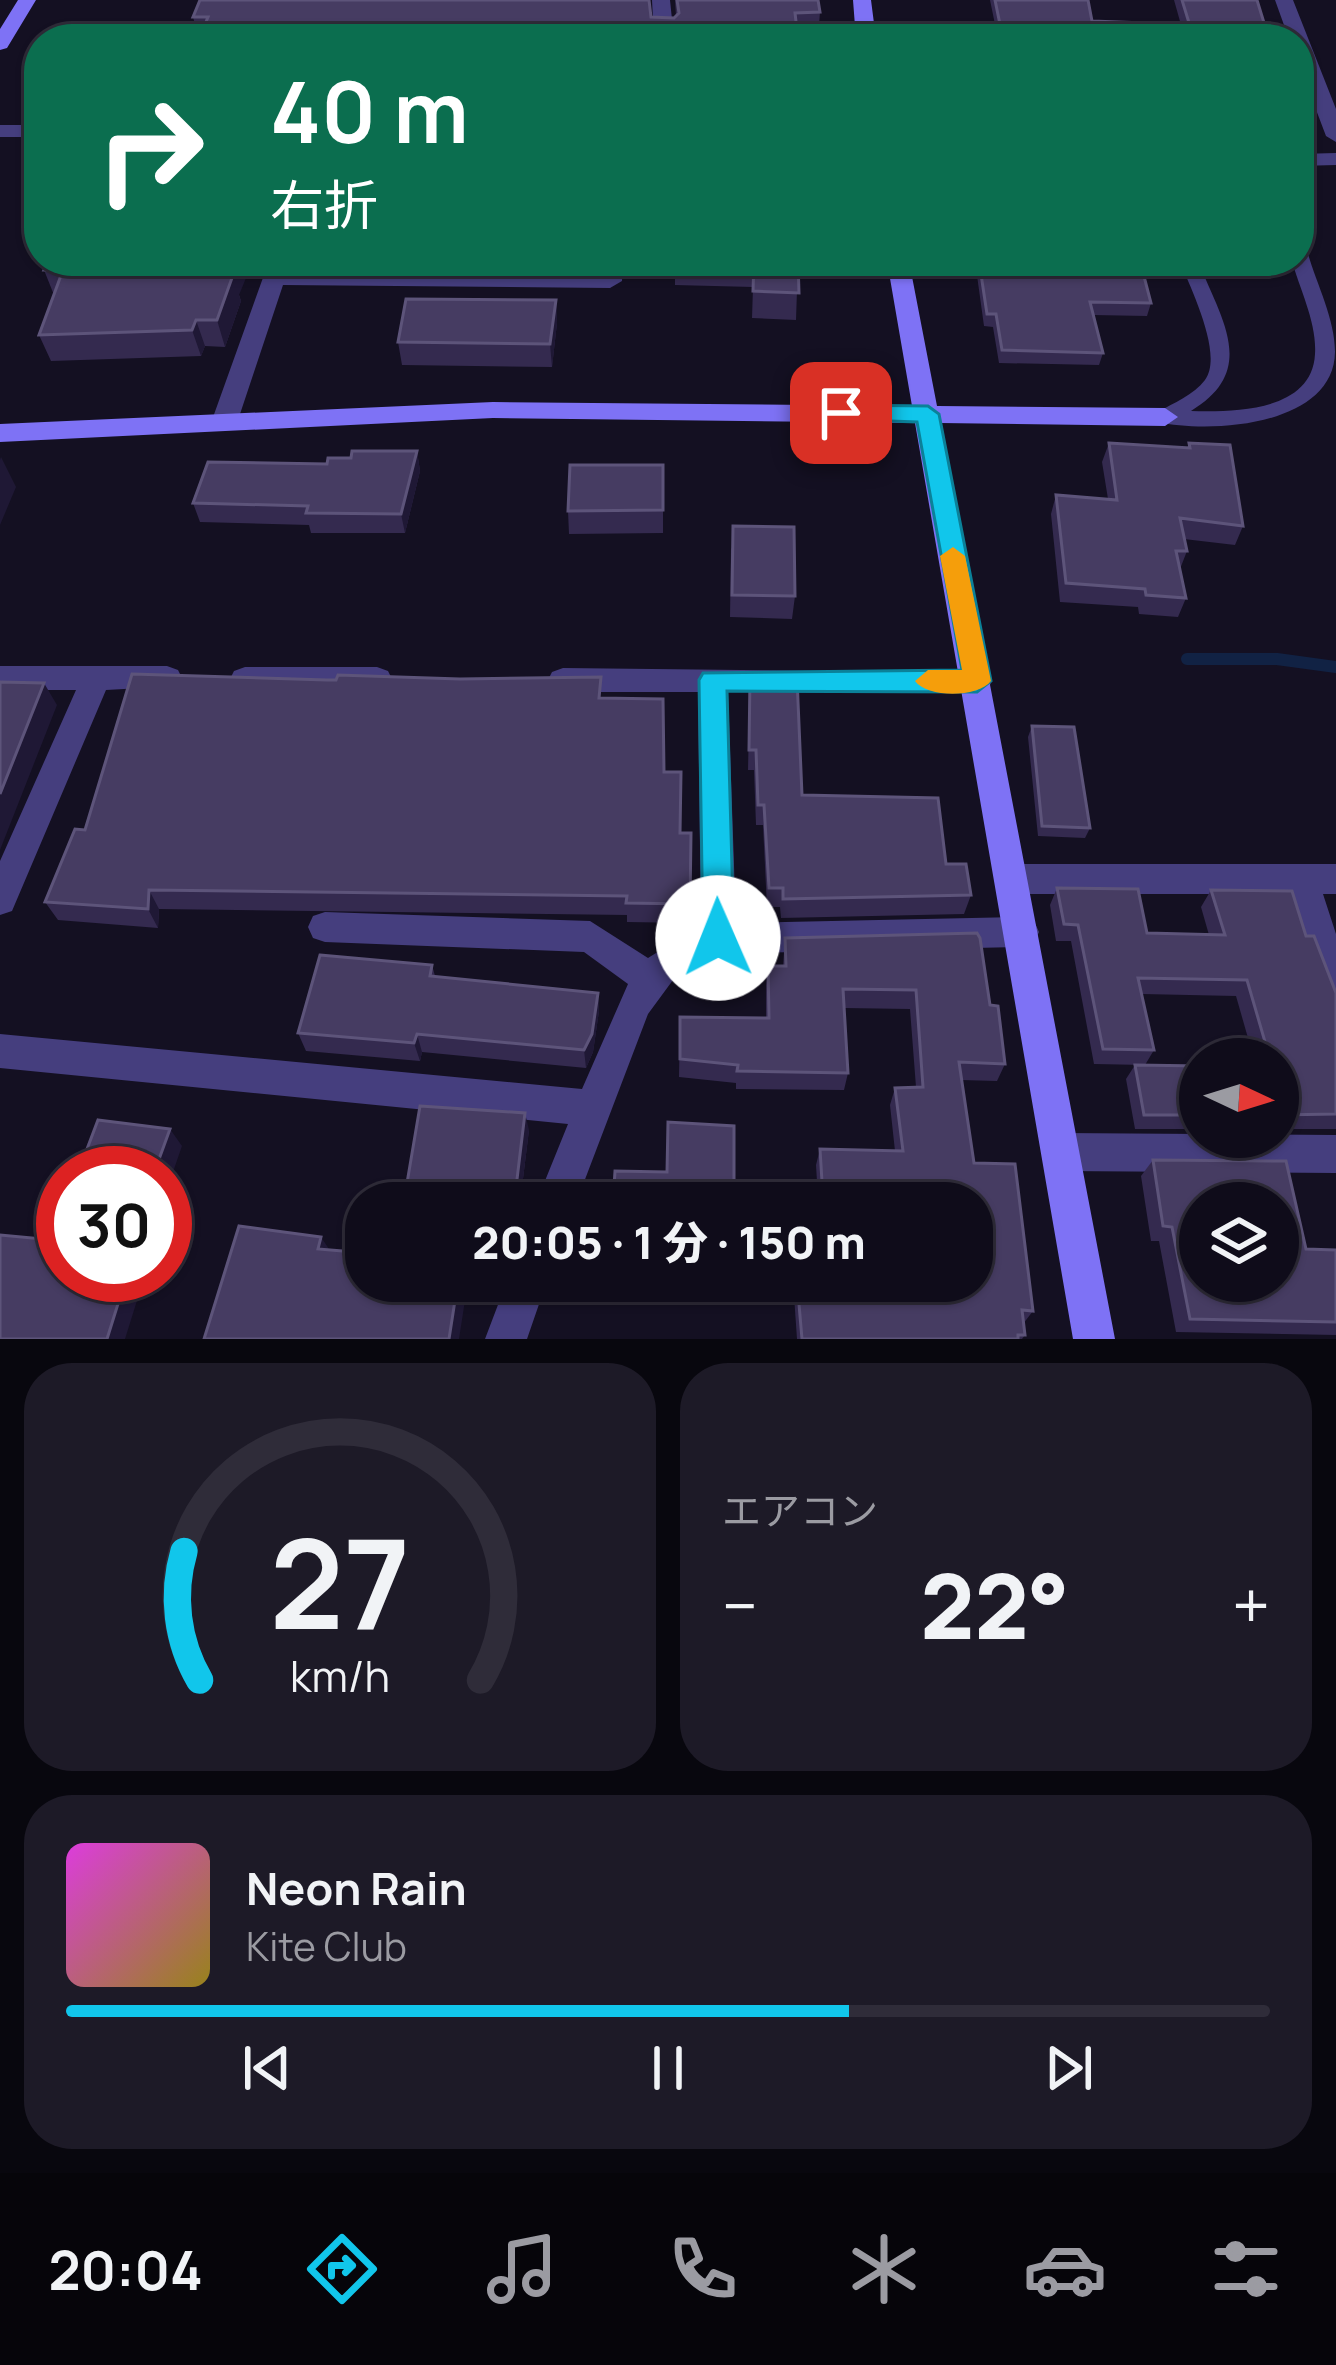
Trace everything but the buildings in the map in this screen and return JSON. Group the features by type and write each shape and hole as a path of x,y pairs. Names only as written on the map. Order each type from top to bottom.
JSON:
{"street":[{"path":"0,44 27,0"},
{"path":"1314,92 1336,136"},
{"path":"225,420 274,276"},
{"path":"458,276 610,281 610,276"},
{"path":"901,276 1094,1339"},
{"path":"0,433 493,410 1165,417"},
{"path":"0,677 404,679"},
{"path":"0,900 96,678"},
{"path":"523,680 977,681"},
{"path":"713,680 718,938"},
{"path":"1013,879 1318,879 1336,988"},
{"path":"325,928 590,937 651,981"},
{"path":"564,1182 634,1004 661,969 705,939 1022,932"},
{"path":"0,1051 590,1108"},
{"path":"1061,1152 1336,1154"},
{"path":"506,1339 519,1302"}],"lane":[{"path":"1165,417 1219,375 1222,353 1194,276"},
{"path":"1165,417 1224,421 1257,416 1301,395 1321,376 1325,356 1305,276"}],"waterway":[{"path":"1187,659 1277,659 1336,667"}],"slow traffic":[{"path":"928,681 977,681 953,556"}],"route":[{"path":"718,938 713,680 977,681 928,414 841,413"}]}
